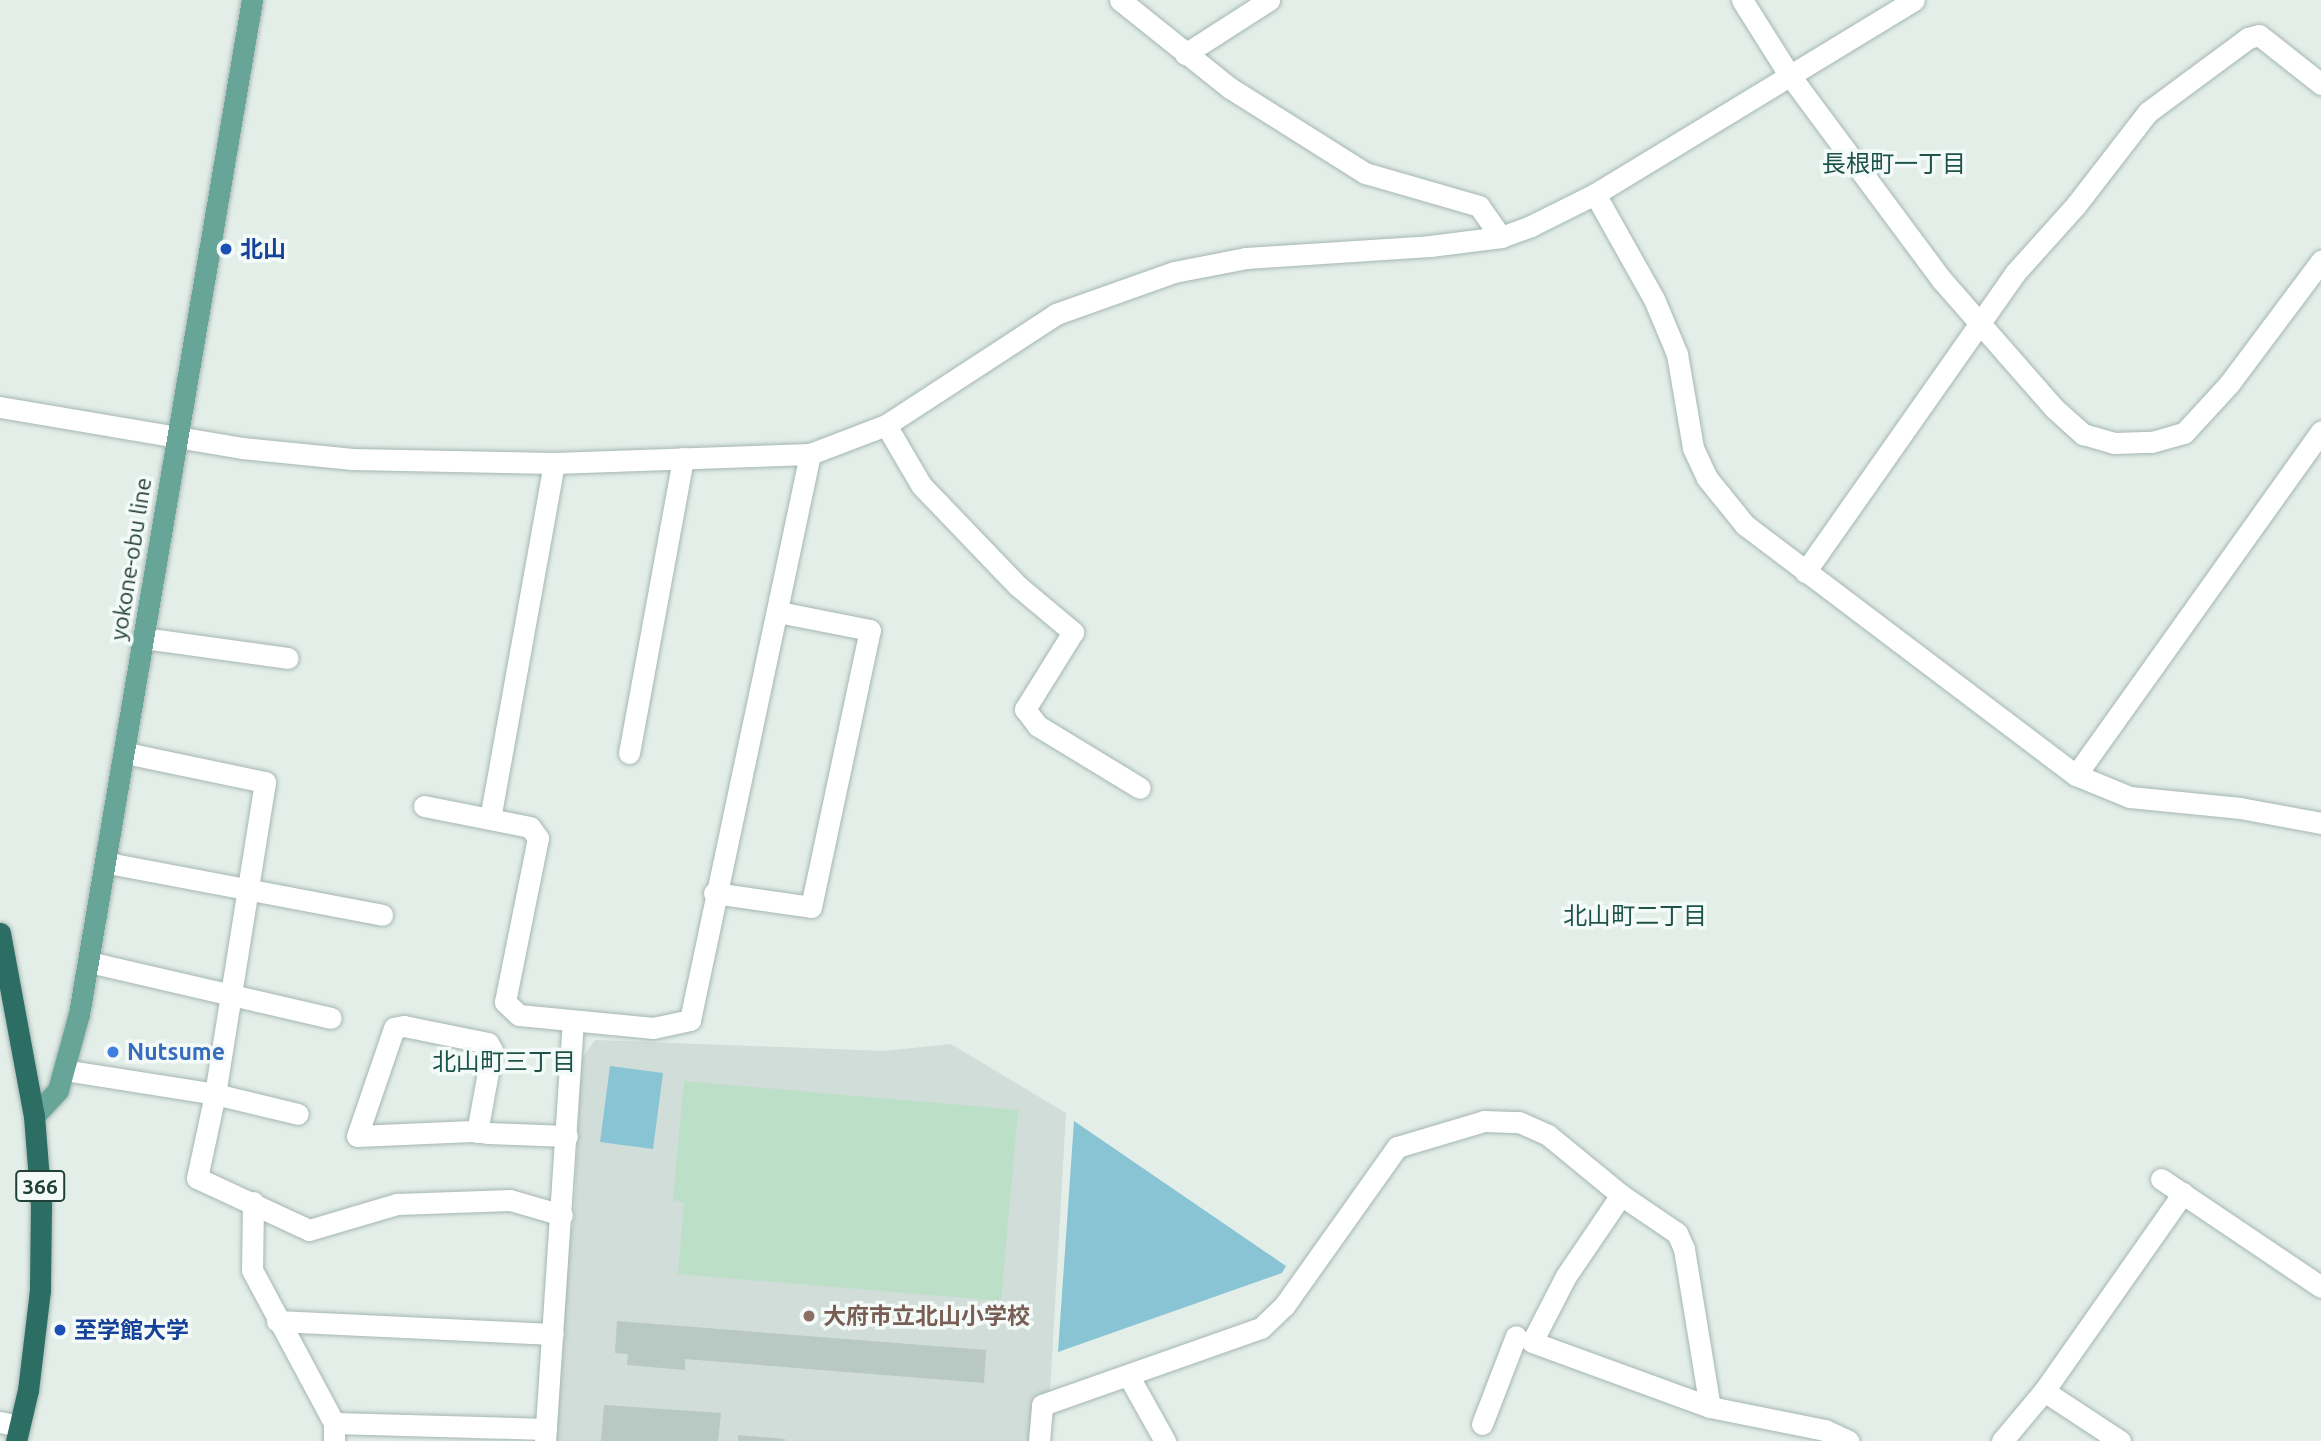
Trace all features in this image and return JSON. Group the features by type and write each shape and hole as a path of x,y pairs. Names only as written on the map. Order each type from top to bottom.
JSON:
{"highway":[{"name":"366","path":"0,933 34,1116 41,1205 40,1290 12,1430"}],"main road":[{"name":"yokone-obu line","path":"34,1116 58,1090 89,962 108,863 252,0"}],"street":[{"path":"1120,0 1230,88 1365,173 1479,206 1502,237"},
{"path":"1185,54 1269,0"},
{"path":"1742,0 1788,74 1979,323 2055,409 2084,434 2114,443 2152,442 2184,433 2205,412 2321,261"},
{"path":"0,407 177,438 352,459 554,463 810,454 886,425 1031,327 1174,272 1246,258 1502,237 1595,194 1788,74 1914,0"},
{"path":"1805,572 2015,273 2076,205 2148,111 2248,37 2259,35 2321,84"},
{"path":"1595,194 1654,299 1677,354 1693,448 1707,478 1745,524 2076,775 2130,797 2240,808 2321,823"},
{"path":"886,425 921,485 1018,586 1073,632 1025,709 1038,726 1140,788"},
{"path":"2076,775 2321,431"},
{"path":"424,806 530,827 538,838 505,1002 520,1015 653,1028 690,1020 714,893 778,611 810,454"},
{"path":"629,753 683,458"},
{"path":"490,818 554,463"},
{"path":"714,893 811,906 870,630 778,611"},
{"path":"144,638 288,658"},
{"path":"126,753 265,782 215,1094 197,1178 309,1230 397,1204 510,1200 562,1215"},
{"path":"108,863 249,892 382,915"},
{"path":"89,962 231,998 331,1018"},
{"path":"253,1202 252,1270 334,1432 546,1435 573,1021"},
{"path":"477,1132 492,1050 488,1043 394,1028 357,1136 477,1132 567,1136"},
{"path":"64,1070 215,1094 298,1114"},
{"path":"1039,1441 1042,1405 1261,1328 1284,1306 1397,1147 1484,1121 1519,1122 1548,1135 1621,1195 1677,1233 1684,1249 1710,1407"},
{"path":"2161,1179 2321,1287"},
{"path":"2002,1441 2044,1391 2183,1193"},
{"path":"1621,1195 1566,1276 1532,1342 1710,1407 1825,1430 1849,1441"},
{"path":"277,1321 553,1334"},
{"path":"1482,1424 1516,1336"},
{"path":"1128,1375 1165,1441"},
{"path":"2044,1391 2120,1441"}],"shaded area":[{"name":"大府市立北山小学校","path":"595,1040 884,1051 951,1044 1066,1113 1050,1392 1033,1398 1030,1441 556,1441 569,1240 574,1219 581,1060"}],"green space":[{"path":"684,1081 1018,1110 1001,1301 678,1274 684,1202 673,1200"}],"water":[{"path":"610,1066 663,1073 653,1149 600,1142"},
{"path":"1074,1121 1286,1266 1282,1273 1058,1352"}],"building":[{"path":"617,1321 986,1350 984,1383 685,1359 685,1370 627,1365 628,1354 615,1353"},
{"path":"604,1405 721,1413 718,1441 601,1441"},
{"path":"738,1435 785,1439 785,1441 738,1441"}],"place":[{"name":"北山","path":"226,249"},
{"name":"Nutsume","path":"113,1052"},
{"name":"大府市立北山小学校","path":"809,1316"},
{"name":"至学館大学","path":"60,1330"}],"district":[{"name":"長根町一丁目","path":"1894,164"},
{"name":"北山町二丁目","path":"1635,916"},
{"name":"北山町三丁目","path":"504,1062"}]}
